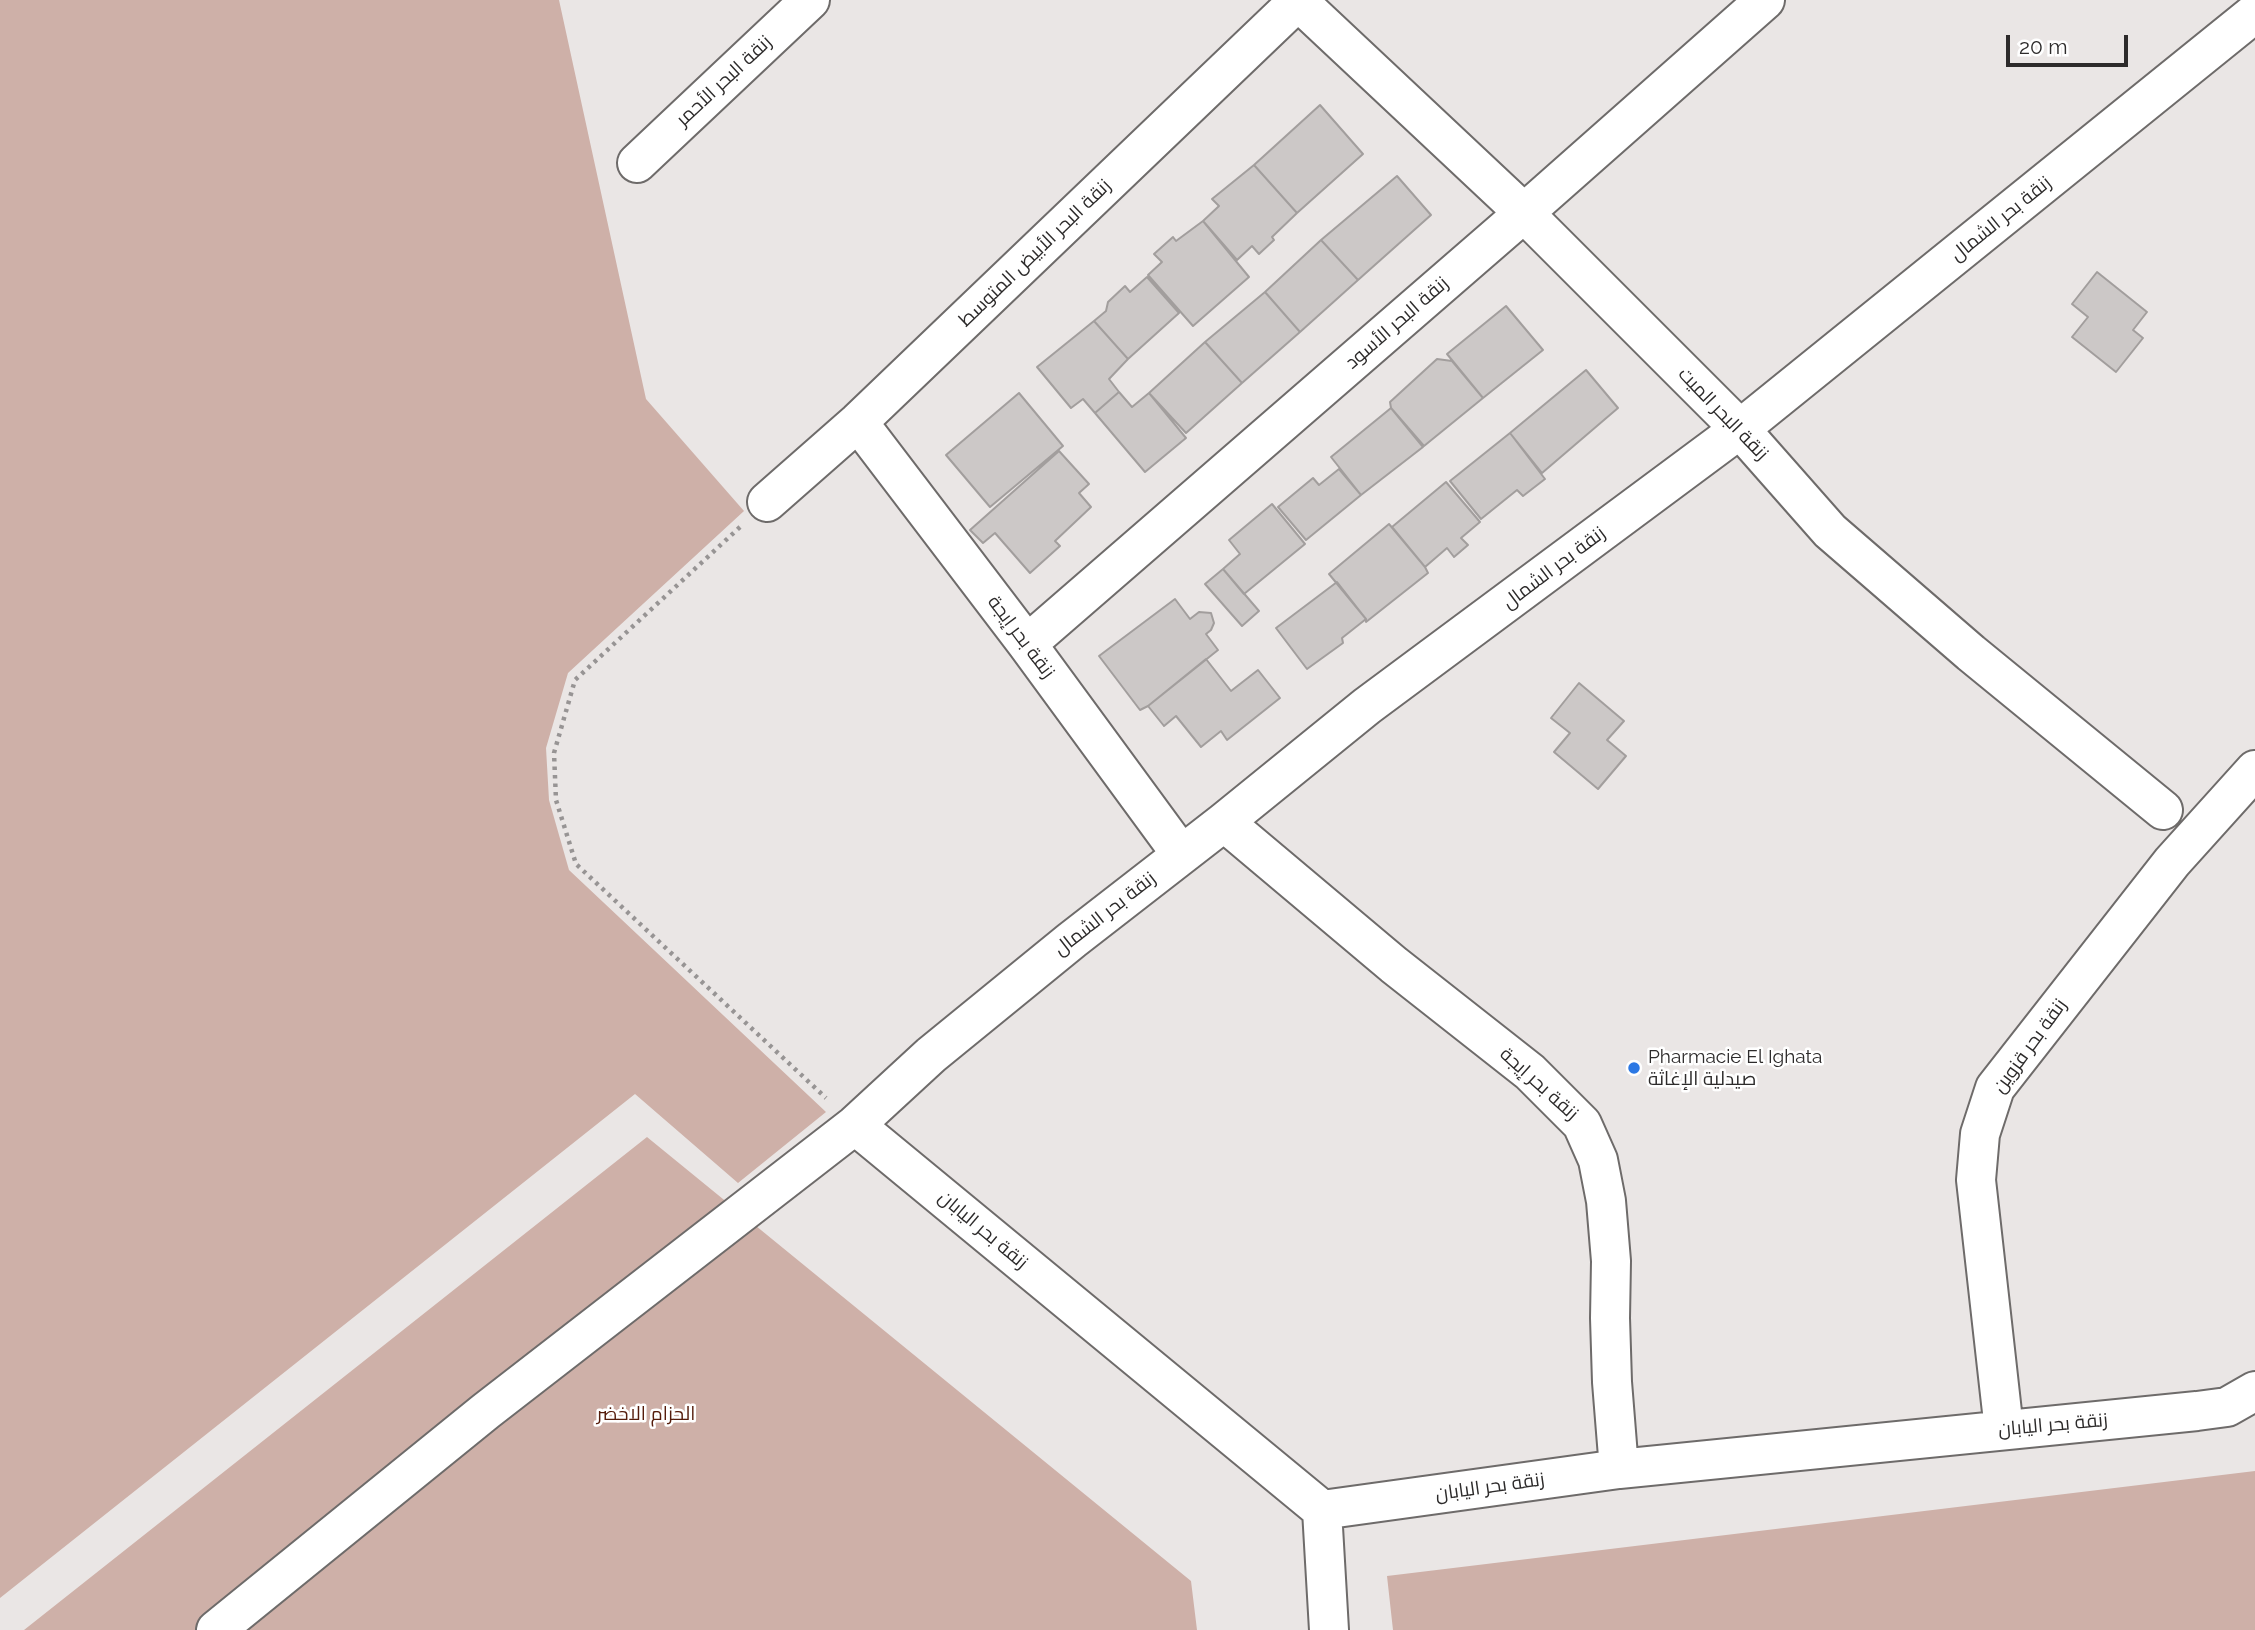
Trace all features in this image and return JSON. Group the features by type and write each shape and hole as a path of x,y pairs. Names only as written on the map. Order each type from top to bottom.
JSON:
{"street":[{"name":"زنقة البحر الأحمر","path":"637,163 810,0"},
{"name":"زنقة البحر الميت","path":"1299,0 1524,213 1741,429 1830,531 1971,653 2163,810"},
{"name":"زنقة البحر الأبيض المتوسط","path":"767,502 858,422 1299,0"},
{"name":"زنقة البحر الأسود","path":"1027,644 1765,0"},
{"name":"زنقة بحر الشمال","path":"216,1630 486,1411 855,1125 931,1055 1367,706 1741,429 2255,13"},
{"name":"زنقة بحر إيجة","path":"858,422 1027,644 1181,854"},
{"name":"زنقة بحر قزوين","path":"2004,1430 1976,1180 1980,1134 1995,1088 2172,862 2255,769"},
{"path":"2172,862 2161,842 2159,832 2158,823 2163,810 2176,803 2191,802 2216,812"},
{"name":"زنقة بحر إيجة","path":"1224,822 1395,965 1530,1072 1582,1124 1598,1160 1606,1201 1611,1261 1612,1382 1619,1469"},
{"name":"زنقة بحر اليابان","path":"855,1125 1322,1510 1619,1469 2197,1411 2227,1407 2255,1391"},
{"path":"1322,1510 1329,1630"}],"path":[{"path":"767,502 575,680 554,753 556,800 576,864 855,1125"}],"green space":[{"path":"0,0 559,0 646,399 744,511 568,673 546,748 549,800 569,870 826,1112 738,1183 635,1094 0,1598"},
{"name":"الحزام الاخضر","path":"647,1137 1191,1581 1197,1630 24,1630"},
{"path":"2255,1471 2255,1630 1393,1630 1387,1576"}],"building":[{"path":"1320,105 1363,154 1297,213 1254,165"},
{"path":"1254,165 1297,213 1259,254 1252,246 1237,260 1203,221 1219,206 1212,199"},
{"path":"1397,176 1431,215 1358,280 1321,240"},
{"path":"1203,221 1249,277 1193,326 1148,275 1162,262 1154,254 1173,237 1176,241"},
{"path":"1321,240 1358,280 1300,332 1265,292"},
{"path":"2097,272 2147,312 2133,330 2143,338 2116,372 2072,337 2088,317 2072,304"},
{"path":"1147,277 1179,313 1128,359 1094,321 1106,311 1108,302 1125,286 1130,292"},
{"path":"1265,292 1300,332 1242,383 1205,342"},
{"path":"1506,306 1543,350 1483,398 1447,354"},
{"path":"1094,321 1128,359 1109,379 1119,392 1095,413 1083,399 1071,408 1037,367"},
{"path":"1205,342 1242,383 1186,433 1149,393"},
{"path":"1437,359 1452,361 1483,398 1424,446 1391,408 1390,402"},
{"path":"1586,370 1618,408 1542,473 1510,433"},
{"path":"1119,392 1132,407 1149,393 1186,438 1145,472 1095,413"},
{"path":"1019,393 1063,446 990,507 946,455"},
{"path":"1391,408 1423,447 1361,495 1331,457"},
{"path":"1510,433 1545,479 1523,496 1517,490 1481,519 1450,481"},
{"path":"1059,451 1089,484 1079,493 1091,507 1055,541 1060,546 1030,573 995,533 983,543 970,530"},
{"path":"1339,469 1361,495 1306,540 1278,507 1313,478 1319,485"},
{"path":"1446,482 1480,522 1461,538 1468,545 1454,557 1447,548 1425,567 1392,527"},
{"path":"1272,504 1305,544 1244,594 1223,569 1240,554 1229,540"},
{"path":"1389,524 1428,573 1366,622 1329,574"},
{"path":"1223,569 1259,611 1242,626 1205,584"},
{"path":"1337,582 1366,619 1342,638 1343,643 1307,669 1276,628"},
{"path":"1175,599 1190,619 1199,612 1211,613 1214,623 1206,634 1218,650 1140,710 1099,656"},
{"path":"1206,659 1231,691 1258,670 1280,698 1227,740 1221,731 1201,747 1176,716 1164,726 1148,706"},
{"path":"1579,683 1624,721 1607,740 1626,756 1598,789 1554,752 1570,733 1551,718"}],"place":[{"name":"Pharmacie El Ighata صيدلية الإغاثة","path":"1634,1068"}]}
